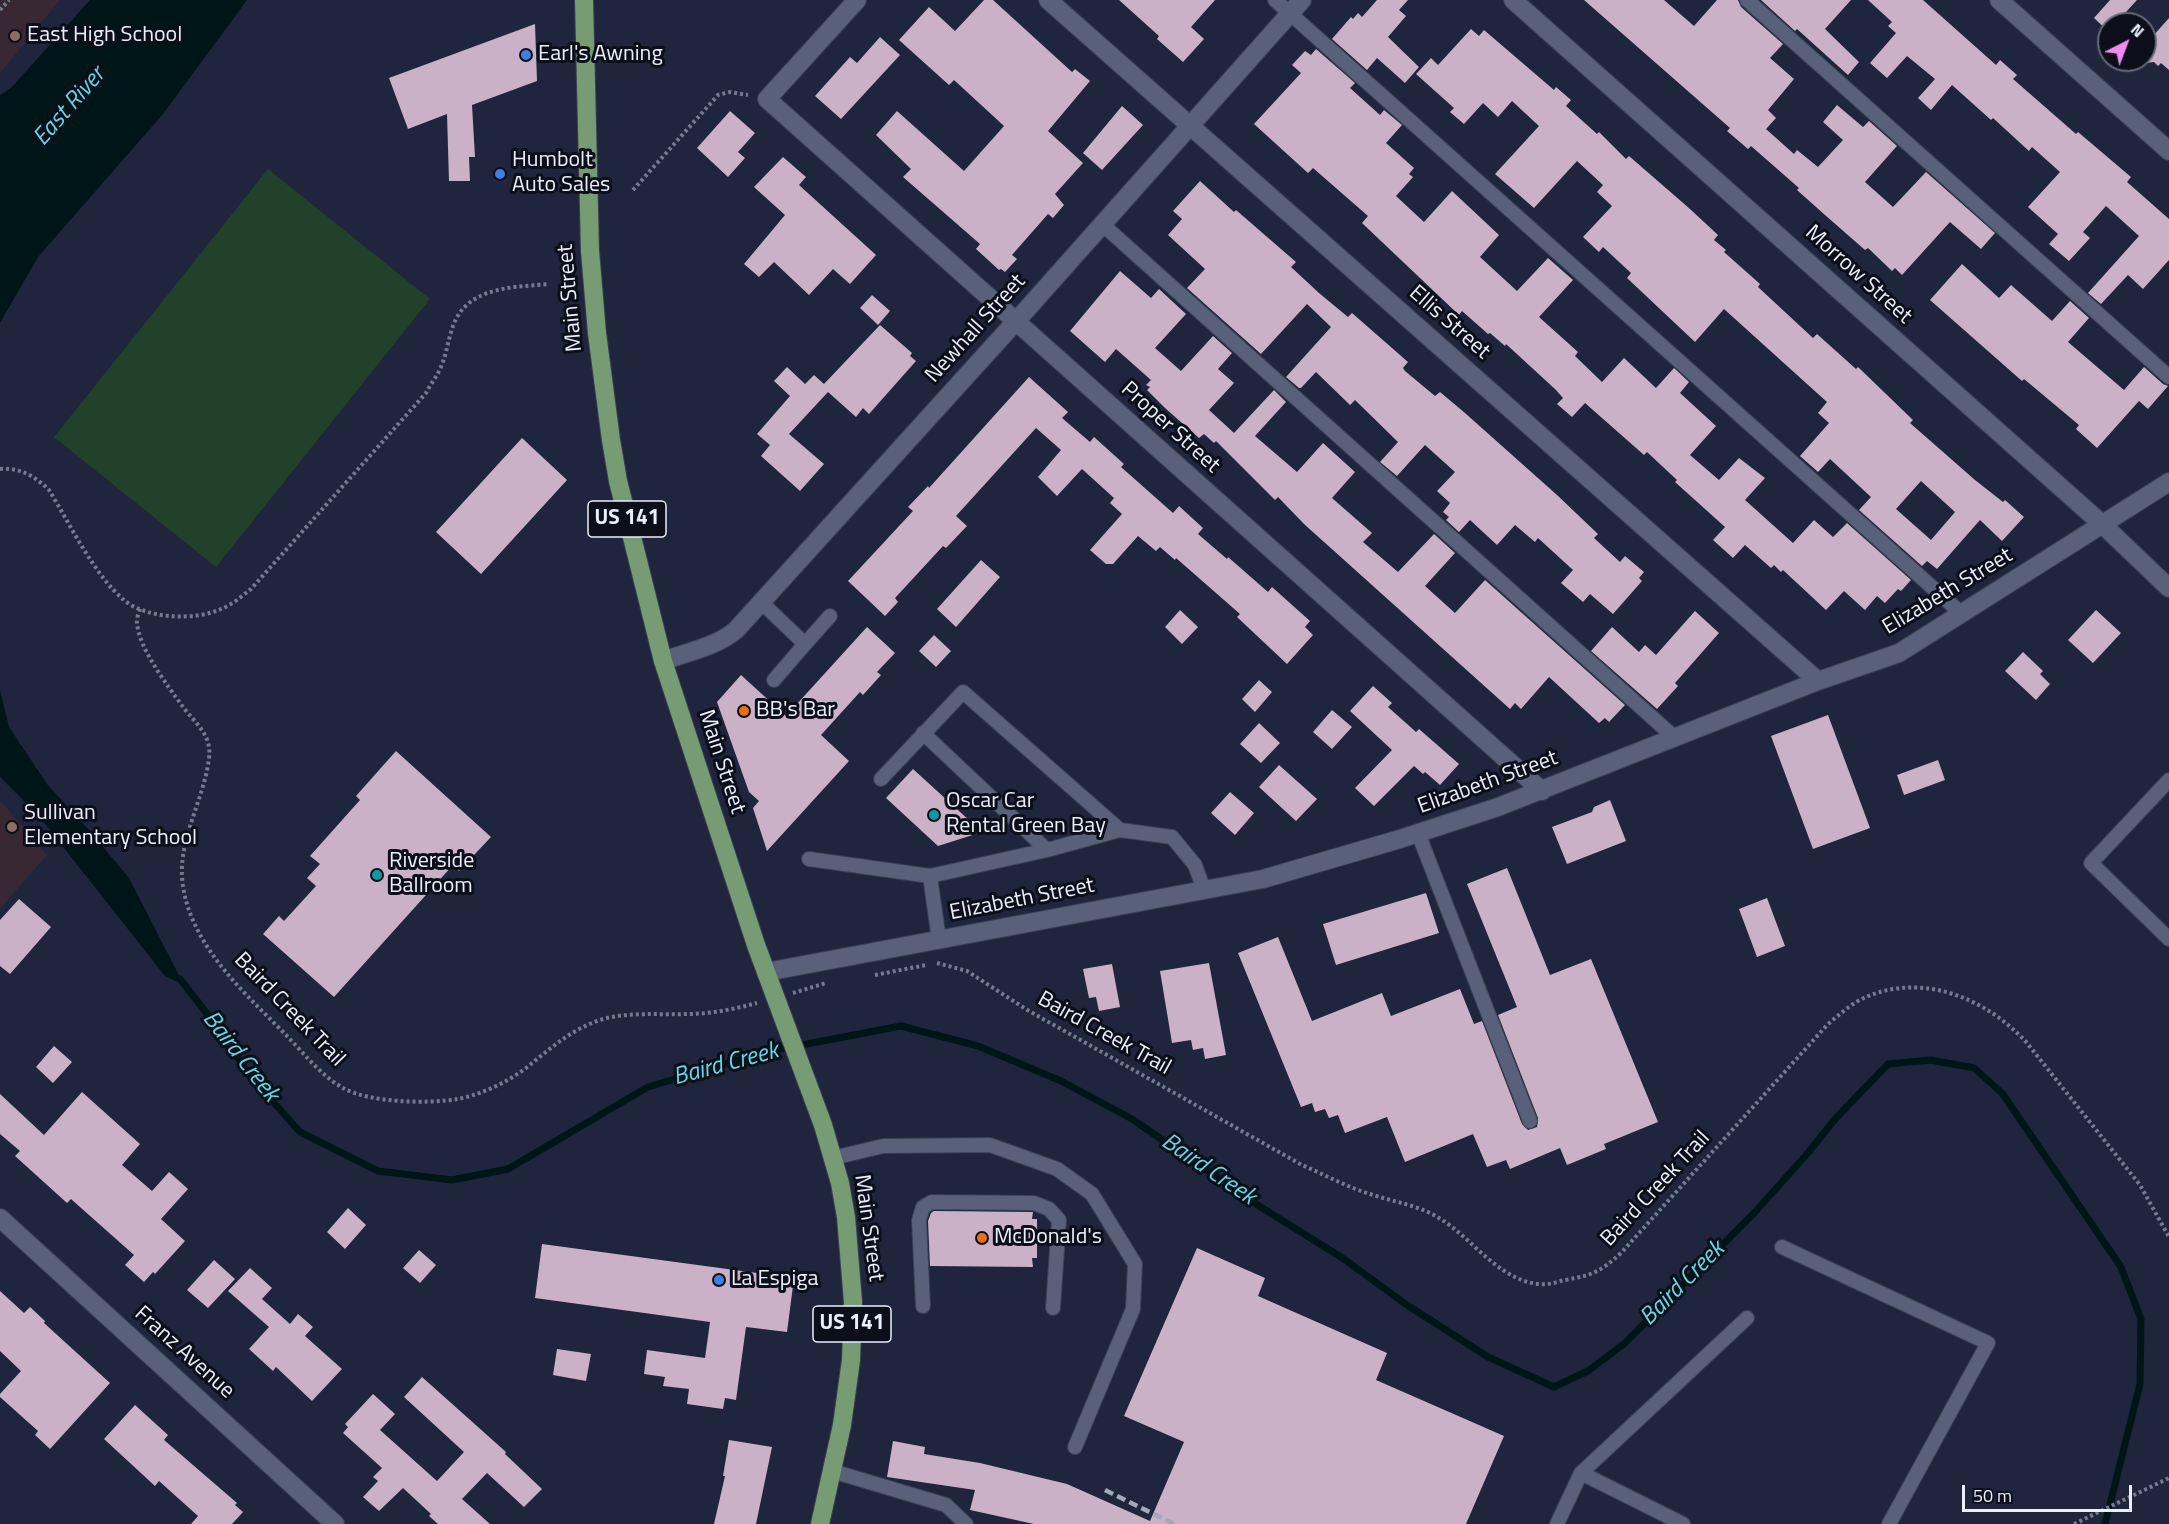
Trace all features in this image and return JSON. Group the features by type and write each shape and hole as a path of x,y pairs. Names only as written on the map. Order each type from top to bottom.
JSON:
{"main road":[{"name":"Main Street","path":"584,0 587,197 597,333 618,481 663,661 733,876 833,1158 846,1217 853,1302 851,1360 842,1425 820,1524"}],"street":[{"name":"Proper Street","path":"857,0 767,99 1542,791"},
{"name":"Ellis Street","path":"1048,0 1818,681"},
{"name":"Morrow Street","path":"1513,0 2102,524 2169,588"},
{"path":"1999,0 2169,151"},
{"name":"Newhall Street","path":"663,661 727,638 1015,322 1296,7"},
{"name":"Elizabeth Street","path":"766,972 1291,872 1418,833 1542,791 1674,737 1899,652 2169,482"},
{"name":"Franz Avenue","path":"0,1218 335,1524"}],"lane":[{"path":"1275,0 1296,7 1961,613"},
{"path":"1747,0 2169,377"},
{"path":"1102,224 1674,737"},
{"path":"761,602 805,644"},
{"path":"774,680 830,615"},
{"path":"881,779 963,692 1120,831"},
{"path":"922,733 1047,850"},
{"path":"2169,780 2091,863 2169,939"},
{"path":"809,858 930,876 1120,831 1172,837 1195,865 1204,890"},
{"path":"1418,833 1530,1121"},
{"path":"930,876 939,940"},
{"path":"833,1158 883,1146 990,1145 1057,1169 1092,1194 1135,1264 1132,1310 1075,1447"},
{"path":"923,1306 919,1220 923,1207 932,1202 1034,1203 1049,1209 1059,1220 1053,1308"},
{"path":"1782,1246 1988,1342 1888,1524"},
{"path":"1557,1524 1581,1473 1747,1318"},
{"path":"832,1471 946,1505 966,1524"},
{"path":"1581,1473 1683,1524"}],"path":[{"path":"0,10 9,0"},
{"path":"633,190 718,95 730,92 748,95"},
{"path":"0,469 23,472 38,479 49,490 102,577 125,601 140,609 179,617 220,610 251,589 426,393 442,365 456,319 465,306 477,297 491,292 549,284"},
{"name":"Baird Creek Trail","path":"140,609 136,621 148,654 208,739 209,757 185,848 182,868 183,885 192,917 211,951 242,989 305,1055 344,1089 400,1102 460,1099 488,1090 513,1076 556,1044 593,1022 631,1015 720,1011 832,982"},
{"name":"Baird Creek Trail","path":"864,976 939,962 967,971 1029,1011 1302,1165 1349,1186 1405,1203 1434,1216 1507,1273 1525,1280 1547,1284 1586,1277 1604,1268 1621,1253 1828,1024 1846,1009 1865,997 1885,991 1932,989 1952,993 1969,1000 2011,1024 2140,1185 2169,1237"},
{"path":"2074,1524 2169,1478"}],"shaded area":[{"name":"East High School","path":"0,0 60,0 0,73"},
{"name":"Sullivan Elementary School","path":"0,800 47,855 0,909"}],"green space":[{"path":"268,169 430,299 216,567 54,437"}],"water":[{"name":"East River","path":"90,0 247,0 163,114 38,257 0,323 0,95 12,87"},
{"path":"0,690 9,727 47,784 129,878 184,985 165,976 38,815 0,777"}],"building":[{"path":"984,0 993,0 1072,72 1075,69 1090,81 1048,131 1083,163 1055,194 1064,205 1053,218 1048,214 1012,255 1017,259 1005,272 999,270 976,249 980,244 903,177 911,169 876,135 897,111 964,171 1004,126 954,80 949,85 899,40 929,7 955,31"},
{"path":"1119,0 1215,0 1191,27 1204,39 1183,62 1157,39 1159,36"},
{"path":"1377,0 1408,0 1399,10 1406,16 1388,37 1419,67 1405,83 1377,58 1367,70 1332,39 1351,17 1353,19 1358,13 1362,17"},
{"path":"1584,0 1664,0 1694,26 1717,0 1738,0 1741,7 1783,44 1770,58 1794,79 1768,110 1776,118 1766,129 1794,154 1797,150 1818,167 1843,140 1823,122 1837,105 1863,127 1869,121 1897,146 1865,182 1893,207 1926,172 1995,233 1981,249 1950,222 1902,275 1895,268 1892,271 1868,248 1865,250 1825,215 1797,190 1799,188 1751,146 1748,149 1727,131 1730,128"},
{"path":"1761,0 1851,0 1825,29 1859,62 1848,75"},
{"path":"1868,0 1923,0 1996,65 2000,60 2017,75 2013,79 2076,134 2078,132 2131,177 2127,182 2169,219 2169,260 2143,289 2128,275 2101,304 2088,293 2139,236 2106,206 2083,232 2090,238 2069,261 2049,244 2058,234 2028,207 2060,172 2032,147 2029,151 1952,85 1931,110 1918,98 1935,79 1907,56 1887,78 1870,63 1896,33 1888,26 1892,22"},
{"path":"2110,0 2137,0 2126,12 2099,12"},
{"path":"2169,18 2169,70 2161,63 2157,65 2157,32"},
{"path":"535,24 537,81 472,105 475,157 469,157 470,181 449,181 447,114 408,129 389,78"},
{"path":"1471,29 1479,36 1484,30 1554,90 1556,87 1571,100 1566,106 1597,134 1599,132 1626,159 1629,156 1718,235 1714,240 1726,250 1724,252 1760,284 1758,287 1813,338 1817,334 1856,369 1858,367 1913,420 1910,423 1975,480 2003,502 2005,500 2024,517 2002,541 1980,520 1937,569 1927,561 1922,566 1859,510 1871,497 1830,459 1818,472 1800,456 1829,423 1818,413 1827,402 1724,309 1695,342 1627,278 1631,273 1603,247 1599,252 1583,237 1612,206 1597,192 1603,185 1577,161 1534,208 1495,174 1539,126 1512,101 1498,117 1483,103 1464,124 1450,112 1454,108 1416,74 1431,58 1438,65","holes":["1921,481 1955,512 1931,540 1896,509"]},
{"path":"880,37 900,55 841,119 815,96 850,57 857,63"},
{"path":"1316,49 1355,83 1350,88 1380,115 1384,110 1402,125 1386,143 1414,168 1409,174 1413,177 1396,196 1424,222 1452,191 1499,235 1480,257 1517,291 1548,258 1573,280 1539,317 1578,352 1575,356 1602,382 1624,358 1656,388 1674,368 1689,382 1680,393 1716,426 1690,455 1719,480 1739,458 1765,478 1745,500 1793,543 1814,520 1833,537 1847,523 1911,580 1901,591 1898,589 1885,603 1877,596 1865,610 1844,591 1826,610 1783,570 1781,572 1774,565 1771,568 1745,545 1733,558 1713,540 1725,527 1675,482 1677,480 1647,452 1644,455 1585,403 1572,417 1557,404 1563,398 1556,390 1506,344 1505,346 1490,333 1488,334 1462,311 1459,315 1362,223 1368,216 1313,168 1308,173 1254,124 1301,73 1292,65 1305,51 1311,55"},
{"path":"1122,106 1143,125 1102,170 1083,153"},
{"path":"730,111 755,133 738,152 745,158 728,177 697,148"},
{"path":"783,157 806,177 799,185 876,255 850,284 833,269 809,295 774,262 759,277 744,264 785,215 754,187"},
{"path":"1200,181 1296,262 1291,267 1319,293 1348,317 1352,313 1408,362 1403,368 1405,371 1435,396 1440,392 1557,495 1598,534 1594,538 1620,562 1625,556 1644,572 1639,578 1642,581 1613,614 1590,594 1583,602 1561,583 1573,570 1538,538 1535,542 1515,525 1497,545 1470,520 1459,532 1446,520 1449,517 1443,512 1450,503 1437,491 1455,472 1425,445 1397,476 1380,462 1398,442 1355,400 1350,405 1316,372 1301,388 1286,377 1331,327 1307,304 1261,354 1187,288 1205,269 1168,235 1182,219 1173,211"},
{"path":"1962,264 1999,298 2011,285 2052,321 2070,301 2089,318 2068,342 2124,390 2144,367 2168,386 2148,409 2139,401 2097,448 2076,429 2079,425 2024,379 2022,381 1930,300"},
{"path":"1120,271 1151,298 1159,289 1186,314 1155,348 1181,371 1213,336 1232,353 1218,369 1234,383 1209,410 1234,433 1274,390 1286,402 1255,436 1297,472 1323,443 1355,472 1332,498 1372,533 1363,542 1398,572 1434,534 1455,553 1425,586 1455,613 1485,580 1625,705 1609,722 1605,718 1599,723 1549,677 1521,709 1515,703 1510,709 1304,524 1278,497 1275,500 1216,441 1214,443 1204,434 1199,438 1165,408 1147,390 1150,387 1146,385 1151,380 1116,349 1105,362 1070,331"},
{"path":"872,295 890,311 878,325 860,308"},
{"path":"880,325 912,353 910,356 916,361 869,414 863,408 856,417 828,392 789,434 824,464 800,491 761,456 770,445 757,434 790,396 774,381 787,367 805,384 814,375 824,384"},
{"path":"1029,377 1068,412 1062,418 1090,442 1094,437 1124,464 1121,467 1173,513 1179,506 1203,528 1198,534 1268,592 1272,587 1310,621 1305,627 1313,635 1287,664 1237,617 1240,614 1176,558 1175,560 1160,547 1156,551 1138,536 1113,564 1106,564 1090,550 1122,514 1110,503 1114,498 1082,469 1057,496 1038,477 1061,450 1036,428 956,516 967,526 946,548 943,546 895,598 898,602 885,616 848,581 913,511 908,507 928,486 929,488"},
{"path":"522,438 567,480 481,574 436,532"},
{"path":"981,560 1000,577 956,627 937,609"},
{"path":"1180,610 1198,627 1182,644 1165,627"},
{"path":"2096,610 2121,633 2093,663 2068,640"},
{"path":"1695,611 1719,633 1675,683 1678,686 1657,709 1591,651 1612,627 1639,652 1645,645 1656,655"},
{"path":"867,627 895,653 877,672 881,675 863,695 860,692 821,735 849,761 767,851 753,808 759,801 749,792 717,702 741,675 786,716"},
{"path":"934,635 951,651 936,667 919,651"},
{"path":"2023,652 2043,671 2040,674 2050,684 2036,700 2005,671"},
{"path":"1259,680 1272,692 1255,712 1242,699"},
{"path":"1373,686 1392,703 1388,707 1416,732 1419,729 1459,764 1440,785 1414,766 1374,806 1355,788 1392,750 1350,711"},
{"path":"1332,710 1352,727 1332,749 1313,732"},
{"path":"1828,715 1870,828 1813,849 1771,736"},
{"path":"1259,723 1280,743 1261,763 1240,744"},
{"name":"Riverside Ballroom","path":"396,751 491,837 459,871 453,865 334,997 263,934 279,916 284,921 316,886 307,878 320,864 310,856 360,800 356,796"},
{"path":"1938,760 1945,780 1904,795 1897,775"},
{"path":"1279,765 1317,799 1296,821 1259,787"},
{"name":"Oscar Car Rental Green Bay","path":"913,769 982,832 938,846 886,798"},
{"path":"1230,792 1254,813 1235,835 1211,813"},
{"path":"1610,800 1626,841 1567,864 1552,827 1592,812 1594,807"},
{"path":"1507,868 1550,975 1591,959 1658,1122 1604,1144 1606,1149 1567,1165 1560,1148 1510,1169 1506,1160 1487,1167 1473,1134 1405,1162 1387,1117 1345,1133 1338,1115 1329,1118 1325,1109 1315,1112 1312,1103 1301,1107 1238,953 1278,937 1312,1021 1382,993 1391,1016 1460,989 1474,1024 1482,1021 1522,1124 1528,1130 1537,1127 1538,1118 1498,1015 1517,1007 1467,884"},
{"path":"1426,893 1439,933 1336,965 1323,924"},
{"path":"1767,898 1785,946 1757,957 1739,909"},
{"path":"19,899 51,927 10,974 0,966 0,920"},
{"path":"1209,963 1226,1055 1205,1059 1203,1048 1193,1050 1191,1040 1172,1043 1160,971"},
{"path":"1112,964 1120,1007 1099,1011 1096,997 1089,998 1083,969"},
{"path":"54,1046 72,1062 53,1083 36,1067"},
{"path":"82,1092 140,1144 122,1165 152,1191 169,1172 188,1189 161,1219 185,1241 155,1274 153,1272 144,1282 125,1265 134,1255 71,1199 67,1203 15,1156 20,1151 0,1134 0,1094 44,1135"},
{"path":"348,1208 366,1225 345,1249 327,1232"},
{"name":"McDonald's","path":"934,1211 1033,1212 1032,1219 1037,1219 1037,1258 1032,1258 1033,1267 930,1266 928,1221"},
{"path":"542,1244 794,1278 787,1332 746,1327 736,1400 725,1398 723,1409 687,1404 689,1389 663,1386 665,1377 644,1374 647,1350 705,1358 710,1322 535,1298"},
{"path":"1197,1248 1265,1278 1258,1296 1387,1353 1376,1380 1504,1436 1466,1524 1034,1524 970,1510 975,1490 887,1477 893,1441 925,1447 924,1454 980,1463 1067,1484 1150,1521 1184,1442 1124,1416"},
{"path":"419,1250 436,1265 420,1283 403,1268"},
{"path":"214,1260 235,1279 208,1308 187,1290"},
{"path":"250,1268 272,1288 262,1299 290,1324 298,1314 313,1327 305,1336 342,1369 312,1401 276,1367 273,1371 249,1349 269,1327 228,1291"},
{"path":"0,1291 24,1313 30,1307 45,1321 44,1323 110,1383 50,1449 35,1435 38,1431 0,1397 0,1394 21,1371 0,1351"},
{"path":"557,1349 591,1354 586,1381 553,1375"},
{"path":"422,1377 506,1452 505,1454 542,1489 524,1507 487,1473 462,1499 490,1524 438,1524 429,1516 431,1514 403,1488 379,1511 363,1497 378,1481 373,1477 382,1468 343,1433 348,1427 345,1424 373,1394 395,1414 380,1430 437,1481 464,1452 404,1397"},
{"path":"135,1405 168,1435 164,1440 237,1503 235,1505 243,1512 232,1524 191,1524 198,1516 159,1481 155,1486 104,1439"},
{"path":"729,1440 772,1447 756,1524 714,1524 725,1476 723,1476"}],"waterway":[{"name":"Baird Creek","path":"180,979 215,1024 250,1076 300,1132 378,1171 452,1180 508,1169 648,1087 765,1052 901,1026 978,1046 1061,1081 1132,1119 1488,1357 1554,1387 1588,1371 1625,1343 1755,1212 1836,1118 1888,1064 1931,1060 1974,1068 2002,1093 2121,1267 2141,1319 2140,1384 2105,1524"}],"railway":[{"path":"1105,1490 1174,1524"}],"place":[{"name":"East High School","path":"15,36"},
{"name":"Earl's Awning","path":"526,55"},
{"name":"Humbolt Auto Sales","path":"500,174"},
{"name":"BB's Bar","path":"744,711"},
{"name":"Oscar Car Rental Green Bay","path":"934,815"},
{"name":"Sullivan Elementary School","path":"12,827"},
{"name":"Riverside Ballroom","path":"377,875"},
{"name":"McDonald's","path":"982,1238"},
{"name":"La Espiga","path":"719,1280"}]}
